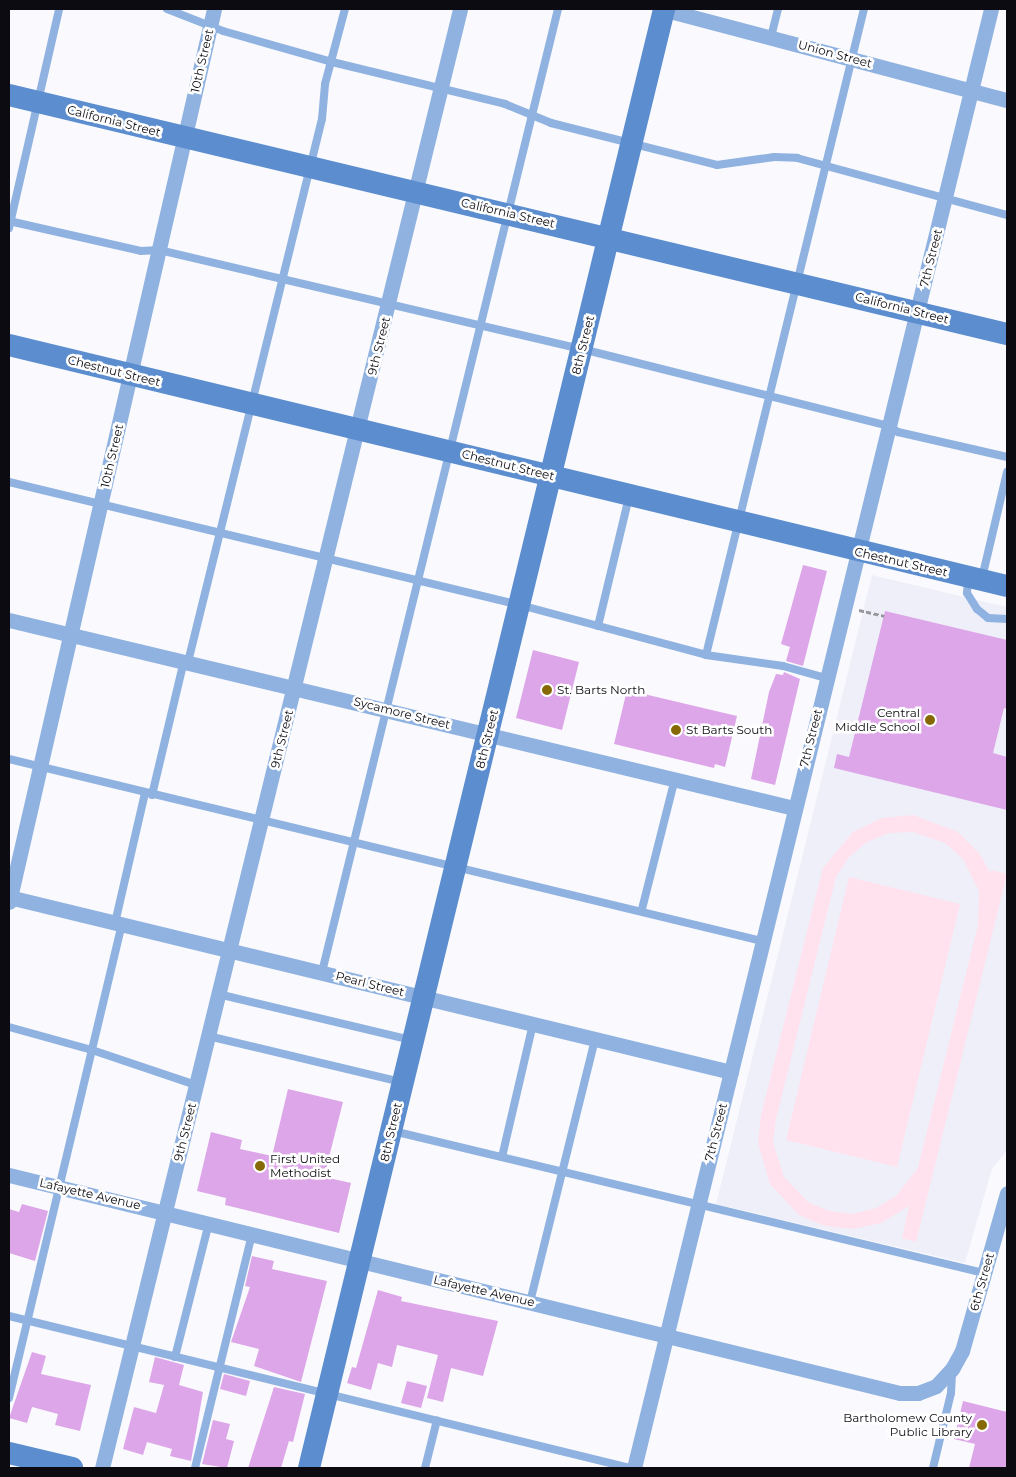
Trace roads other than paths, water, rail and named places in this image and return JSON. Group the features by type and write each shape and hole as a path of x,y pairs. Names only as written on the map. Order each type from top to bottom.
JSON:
{"street":[{"name":"9th Street","path":"102,1468 359,429 460,9"},
{"name":"Union Street","path":"663,9 1007,100"},
{"name":"8th Street","path":"309,1468 361,1262 423,997 610,237 663,9"},
{"name":"7th Street","path":"634,1468 991,9"},
{"name":"10th Street","path":"9,899 212,16"},
{"name":"California Street","path":"9,94 184,138 610,237 1007,334"},
{"name":"Chestnut Street","path":"9,345 448,450 857,552 1007,586"},
{"name":"Sycamore Street","path":"9,620 295,686 794,808"},
{"name":"Pearl Street","path":"9,899 119,923 731,1072"},
{"name":"Lafayette Avenue","path":"9,1175 900,1393 918,1392 936,1386 952,1369"},
{"name":"6th Street","path":"952,1369 962,1351 1007,1193"},
{"path":"9,1453 72,1468"}],"lane":[{"path":"59,9 9,223 141,251 159,250 389,305 582,348 889,426 898,432 1007,457"},
{"path":"167,9 212,16 223,31 332,62 440,90 505,104 551,124 633,142 717,165 774,157 825,166 1007,215"},
{"path":"9,1398 92,1050 149,794 186,661 218,534 345,9"},
{"path":"322,972 351,844 418,581 506,213 558,9"},
{"path":"771,37 778,9"},
{"path":"706,655 740,523 864,9"},
{"path":"1007,472 975,578 967,593 977,609 988,618 1001,622 1007,619"},
{"path":"9,482 100,506 520,606 706,655 783,666 826,678"},
{"path":"598,626 630,495"},
{"path":"9,759 351,844 642,909 762,941"},
{"path":"642,909 675,779"},
{"path":"218,994 413,1041"},
{"path":"502,1157 534,1024"},
{"path":"9,1028 92,1050 196,1085"},
{"path":"208,1036 403,1082"},
{"path":"530,1302 560,1171 594,1039"},
{"path":"392,1131 984,1273"},
{"path":"176,1357 209,1223"},
{"path":"195,1468 252,1234"},
{"path":"9,1316 630,1468"},
{"path":"933,1468 951,1393 952,1369"},
{"path":"425,1468 436,1420"}],"place":[{"name":"St. Barts North","path":"547,690"},
{"name":"Central Middle School","path":"930,720"},
{"name":"St Barts South","path":"676,730"},
{"name":"First United Methodist","path":"260,1166"},
{"name":"Bartholomew County Public Library","path":"982,1425"}]}
